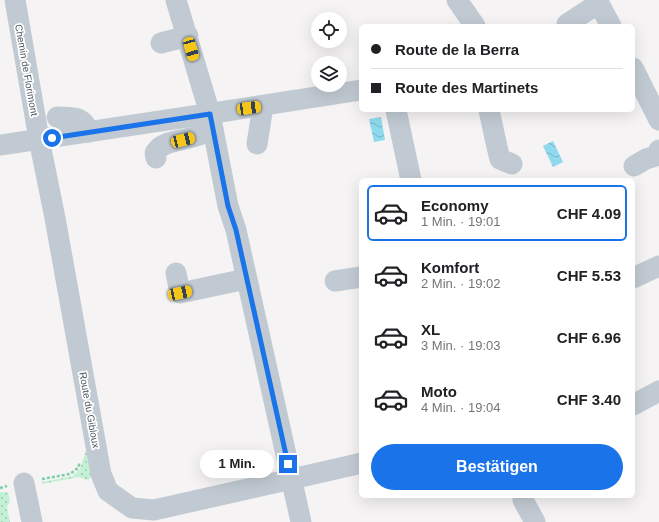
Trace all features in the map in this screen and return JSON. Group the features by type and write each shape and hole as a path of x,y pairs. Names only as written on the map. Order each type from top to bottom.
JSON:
{"street":[{"name":"Chemin de Florimont","path":"14,0 39,139"},
{"path":"176,0 188,36 212,121 228,206 236,230 301,522"},
{"path":"457,0 474,24"},
{"path":"567,24 598,2 610,24"},
{"path":"162,43 188,36"},
{"path":"635,73 659,120"},
{"path":"0,145 89,132 212,121 263,106 359,90"},
{"path":"257,144 263,106"},
{"path":"396,112 411,178"},
{"path":"490,112 500,159 512,164"},
{"path":"57,117 80,119 86,124 89,132"},
{"path":"156,158 155,153 158,148 172,142 193,137 212,121"},
{"name":"Route du Gibloux","path":"39,139 55,218 101,474 108,491 132,508 154,510 359,463"},
{"path":"634,166 646,159 656,156 659,150"},
{"path":"635,277 659,266"},
{"path":"176,273 180,293 246,279"},
{"path":"335,281 359,277"},
{"path":"635,405 659,392"},
{"path":"24,483 32,522"},
{"path":"523,500 535,522"}],"path":[{"path":"24,483 70,474 78,468 80,461"}],"green space":[{"path":"89,441 95,473 88,480 79,477 42,484 42,482 73,476 80,469"},
{"path":"0,492 8,492 10,502 7,507 10,522 0,522"}],"water":[{"path":"381,117 385,140 374,142 369,119"},
{"path":"553,141 563,162 553,167 543,146"}],"route":[{"path":"52,138 210,114 228,206 236,230 288,464"}]}
